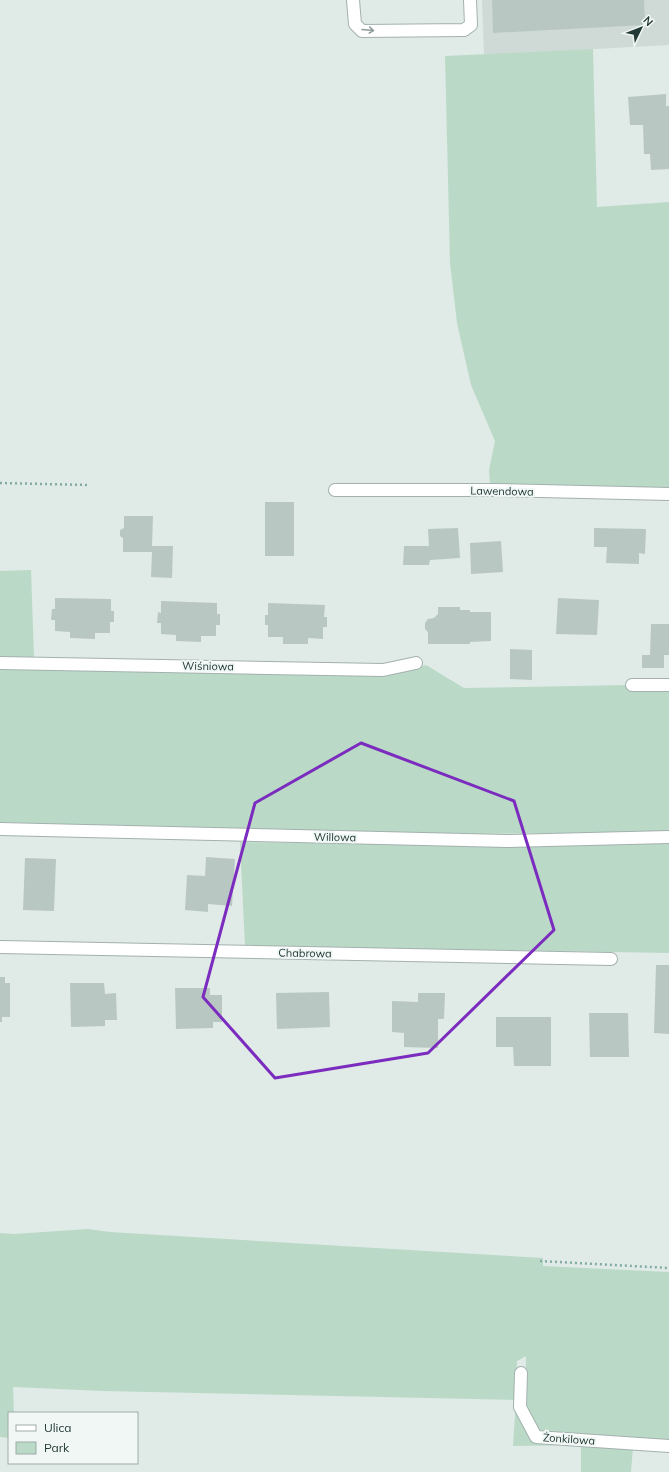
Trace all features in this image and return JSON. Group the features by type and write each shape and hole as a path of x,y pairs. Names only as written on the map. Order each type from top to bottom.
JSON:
{"street":[{"path":"353,0 355,24 362,31 464,30 471,24 470,0"},
{"name":"Lawendowa","path":"335,490 669,494"},
{"name":"Wiśniowa","path":"0,663 383,670 416,663"},
{"path":"632,685 669,685"},
{"name":"Willowa","path":"0,829 507,841 669,837"},
{"name":"Chabrowa","path":"0,947 611,959"},
{"name":"Żonkilowa","path":"521,1373 520,1407 536,1437 669,1446"}],"path":[{"path":"0,483 88,485"},
{"path":"540,1261 669,1268"}],"highlighted area":[{"path":"361,743 514,801 554,930 428,1053 275,1078 203,997 255,803"}],"shaded area":[{"path":"482,0 669,0 669,45 484,55"}],"green space":[{"path":"593,49 597,207 669,202 669,489 490,485 489,470 495,441 471,385 457,323 450,263 445,56"},
{"path":"31,570 34,657 0,657 0,571"},
{"path":"426,665 464,688 627,685 669,689 669,832 460,834 326,833 0,822 0,668 385,676"},
{"path":"240,842 508,846 669,842 669,953 245,946"},
{"path":"88,1229 110,1232 543,1258 543,1266 669,1272 669,1440 538,1432 525,1406 526,1356 517,1361 516,1400 103,1391 13,1387 14,1412 8,1412 8,1438 0,1437 0,1233 14,1234"},
{"path":"516,1400 534,1441 633,1447 631,1472 581,1472 581,1445 513,1446"}],"building":[{"path":"492,0 644,0 645,25 493,33"},
{"path":"666,94 666,106 669,106 669,169 651,170 650,154 644,154 643,125 630,125 628,97"},
{"path":"265,502 294,502 294,556 265,556"},
{"path":"124,516 153,516 152,546 173,546 172,578 151,577 152,552 123,552 123,538 120,536 120,530 124,528"},
{"path":"458,528 460,558 430,560 429,565 403,565 404,546 429,546 428,529"},
{"path":"594,528 646,529 645,554 639,553 639,564 606,563 607,547 594,547"},
{"path":"501,541 503,572 471,574 470,543"},
{"path":"55,598 111,599 111,611 114,611 114,622 110,622 110,633 95,633 95,639 70,638 70,632 55,631 55,620 51,620 52,609 55,609"},
{"path":"558,598 599,600 597,635 556,634"},
{"path":"161,601 217,603 217,614 220,614 220,625 216,625 216,636 201,636 201,642 176,641 176,635 161,634 161,623 157,623 158,612 161,613"},
{"path":"268,603 325,605 324,617 327,617 327,627 323,627 323,639 308,638 308,644 283,644 283,637 268,637 268,625 265,625 265,615 268,615"},
{"path":"438,607 460,607 460,610 470,610 470,612 491,612 491,641 470,642 470,644 428,644 428,632 425,629 425,623 428,619 434,618 438,614"},
{"path":"651,624 669,624 669,655 664,655 664,668 642,668 642,655 650,655"},
{"path":"510,649 532,650 532,680 510,679"},
{"path":"206,857 235,859 232,906 208,904 208,912 185,910 187,875 205,876"},
{"path":"25,858 56,859 54,911 23,910"},
{"path":"656,965 669,965 669,1034 654,1033"},
{"path":"0,977 5,977 5,983 10,983 10,1017 2,1017 2,1022 0,1022"},
{"path":"70,983 104,983 105,994 116,993 117,1020 105,1020 105,1026 71,1027"},
{"path":"175,988 210,988 210,995 222,995 222,1022 213,1022 213,1028 176,1029"},
{"path":"329,992 330,1027 277,1029 276,993"},
{"path":"418,993 445,993 444,1019 438,1019 438,1048 404,1047 404,1033 392,1032 392,1001 418,1002"},
{"path":"589,1013 628,1013 629,1057 590,1057"},
{"path":"496,1017 551,1017 551,1066 514,1066 513,1047 496,1047"}]}
